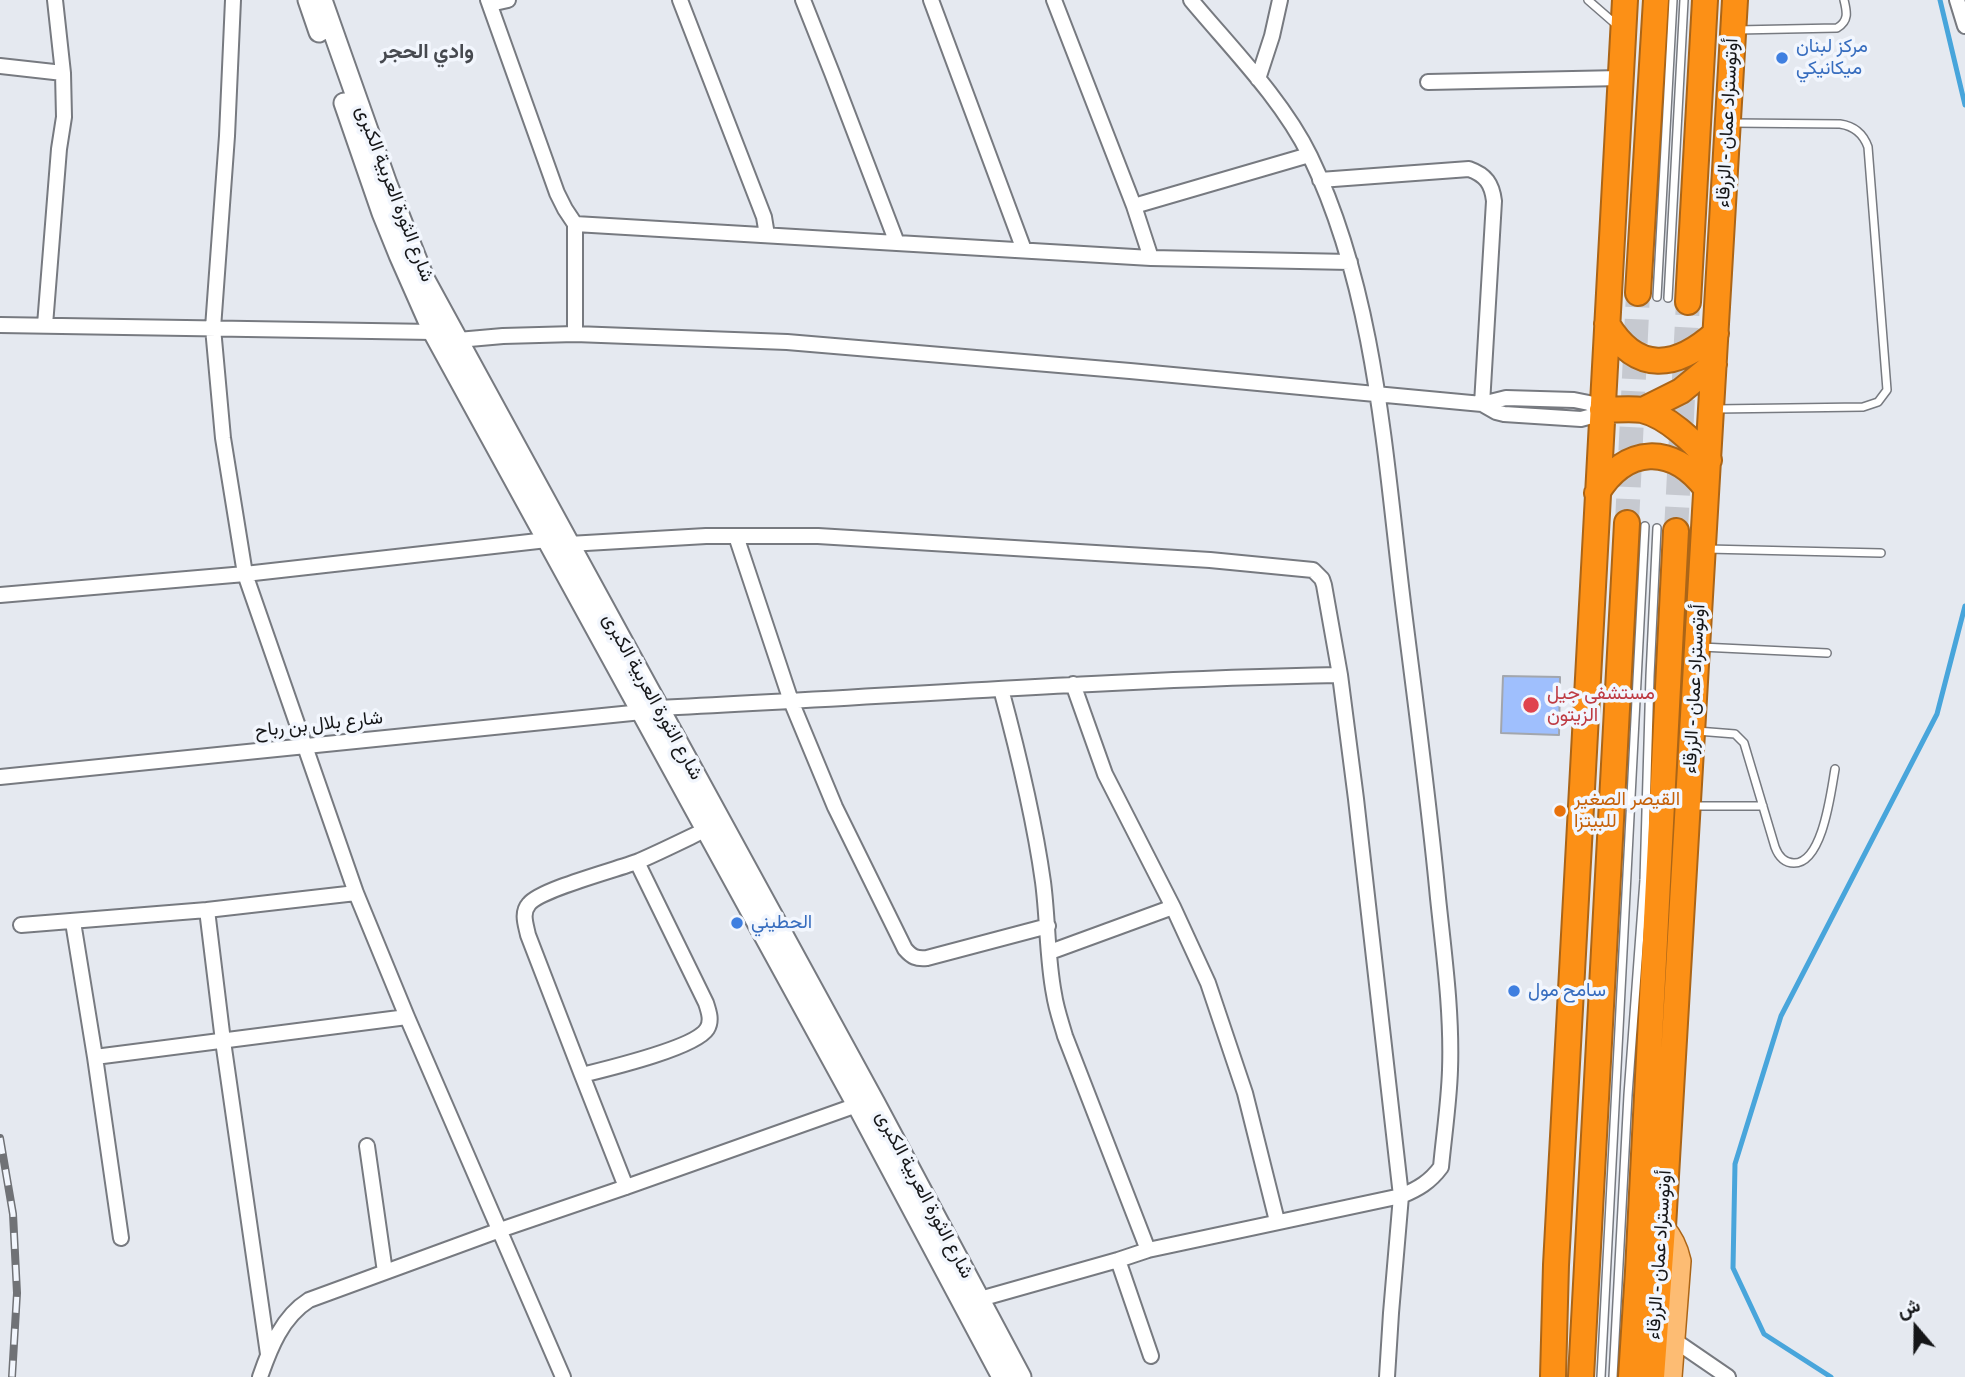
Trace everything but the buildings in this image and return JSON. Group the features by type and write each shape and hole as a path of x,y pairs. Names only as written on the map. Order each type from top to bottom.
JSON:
{"highway":[{"path":"1553,1377 1556,1265 1625,0"},
{"path":"1648,295 1656,0"},
{"name":"أوتوستراد عمان - الزرقاء","path":"1678,300 1705,0"},
{"name":"أوتوستراد عمان - الزرقاء","path":"1652,1377 1735,0"},
{"path":"1607,324 1617,340 1632,353 1650,360 1669,361 1688,355 1716,333"},
{"path":"1643,411 1681,391 1714,364"},
{"path":"1602,410 1643,411 1662,419 1679,430 1709,460"},
{"path":"1597,493 1607,477 1622,464 1640,457 1660,457 1679,462 1695,473 1706,488"},
{"path":"1581,1377 1636,525"},
{"name":"أوتوستراد عمان - الزرقاء","path":"1631,1377 1638,1271 1667,529"}],"main road":[{"name":"شارع الثورة العربية الكبرى","path":"308,0 382,213 433,332 547,540 650,710 866,1104 1000,1376"},
{"name":"شارع الثورة العربية الكبرى","path":"322,0 417,262 569,544 707,829 980,1299 1021,1377"},
{"path":"1663,1227 1671,1236 1680,1261 1671,1377"}],"street":[{"path":"45,326 64,117 63,73 55,0"},
{"path":"233,0 228,136 213,328 223,438 245,574 356,893 563,1377"},
{"path":"508,0 489,2 557,192 575,224 575,334"},
{"path":"680,0 764,217 767,235"},
{"path":"803,0 897,243"},
{"path":"931,0 1024,250"},
{"path":"1054,0 1134,206 1151,258"},
{"path":"980,1299 1148,1250 1401,1196 1421,1187 1432,1179 1441,1167 1450,1071 1449,1004 1428,799 1377,395 1360,301 1331,207 1309,155 1258,79 1191,0"},
{"path":"1258,79 1280,0"},
{"path":"1956,0 1965,26"},
{"path":"0,66 63,73"},
{"path":"1429,82 1621,78"},
{"path":"1134,206 1309,155"},
{"path":"1320,180 1458,169 1480,173 1488,180 1494,201 1482,404"},
{"path":"575,224 1151,258 1350,262"},
{"path":"0,324 433,332"},
{"path":"458,340 575,334 787,342 1482,404 1506,398 1573,400 1589,403 1602,410"},
{"path":"569,544 706,536 845,537 1210,559 1313,570 1318,574 1324,585 1340,675 1401,1196 1387,1377"},
{"path":"736,536 791,701 835,807 905,949 911,956 919,959 1048,926"},
{"path":"0,595 245,574 547,540"},
{"name":"شارع بلال بن رباح","path":"0,777 650,710 1209,677 1340,675"},
{"path":"1073,684 1105,774 1209,983 1245,1093 1277,1221"},
{"path":"1002,689 1043,880 1054,995 1065,1036 1148,1250"},
{"path":"626,1188 528,935 524,917 529,903 548,892 637,862 707,829"},
{"path":"582,1075 694,1040 703,1034 710,1021 706,1003 637,862"},
{"path":"21,925 207,910 356,893"},
{"path":"1050,952 1173,907"},
{"path":"207,910 268,1355"},
{"path":"73,922 121,1238"},
{"path":"95,1057 407,1017"},
{"path":"260,1377 280,1330 300,1305 309,1300 500,1230 866,1104"},
{"path":"367,1146 385,1272"},
{"path":"1118,1260 1151,1356"},
{"path":"1674,1340 1728,1377"}],"lane":[{"path":"1588,0 1623,31"},
{"path":"1648,295 1673,0"},
{"path":"1678,300 1684,0"},
{"path":"1733,30 1837,28 1846,18 1844,0"},
{"path":"1712,409 1871,406 1884,397 1887,382 1868,147 1865,139 1855,128 1840,124 1728,123"},
{"path":"1601,1377 1636,525"},
{"path":"1613,1377 1628,1096 1644,880 1650,676 1667,529"},
{"path":"1703,549 1881,553"},
{"path":"1697,647 1827,653"},
{"path":"1693,731 1729,733 1740,738 1746,748 1778,853 1788,863 1803,862 1818,841 1835,769"},
{"path":"1688,806 1763,806"}],"waterway":[{"path":"1940,0 1965,105"},
{"path":"1831,1377 1764,1334 1733,1268 1735,1164 1781,1016 1937,714 1965,606"}],"tunnel":[{"path":"1627,523 1638,293"},
{"path":"1676,531 1688,302"}],"railway":[{"path":"0,1138 13,1214 17,1293 12,1377"}],"place":[{"name":"مركز لبنان ميكانيكي","path":"1782,58"},
{"name":"مستشفى جيل الزيتون","path":"1531,705"},
{"name":"القيصر الصغير للبيتزا","path":"1560,811"},
{"name":"الحطيني","path":"737,923"},
{"name":"سامح مول","path":"1514,991"}],"district":[{"name":"وادي الحجر","path":"427,52"}]}
